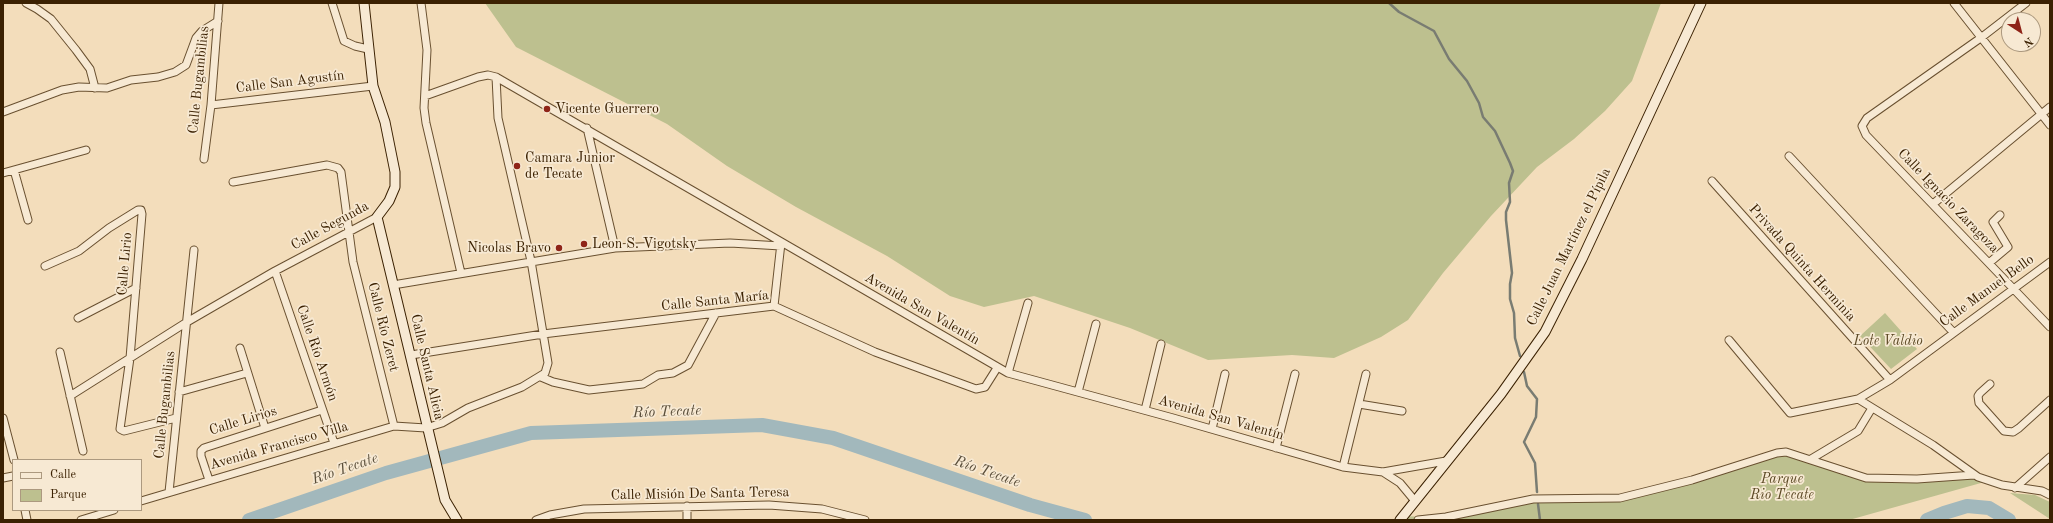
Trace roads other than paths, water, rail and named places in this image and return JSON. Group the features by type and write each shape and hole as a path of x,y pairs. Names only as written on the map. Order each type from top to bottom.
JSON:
{"main road":[{"name":"Calle Segunda","path":"364,3 373,86 385,122 395,172 395,187 389,201 377,217"},
{"name":"Calle Juan Martínez el Pípila","path":"1400,520 1501,394 1548,325 1582,259 1701,3"},
{"name":"Calle Santa Alicia","path":"377,217 411,355 426,428 444,500 457,520"}],"street":[{"path":"26,3 50,19 76,50 90,69 95,88"},
{"name":"Calle Bugambilias","path":"204,159 211,105 219,3"},
{"path":"334,3 344,40 355,46 368,48"},
{"path":"421,3 427,50 425,96 426,123 461,273"},
{"path":"1954,3 2050,125"},
{"path":"1982,37 2026,3"},
{"path":"3,112 62,90 79,87 107,88 131,80 158,77 183,69 189,59 196,38 202,31 218,21"},
{"name":"Calle Ignacio Zaragoza","path":"1982,37 1867,118 1862,126 1866,136 2050,327"},
{"path":"425,96 478,77 488,75 496,77 498,118 531,261 548,363 545,373 541,377 522,387 468,408 442,423 426,428"},
{"name":"Avenida San Valentín","path":"496,77 587,128 781,244 1008,374 1145,410 1343,466 1383,472 1446,461"},
{"name":"Calle San Agustín","path":"211,105 373,86"},
{"path":"1933,204 2050,107"},
{"path":"587,128 616,248"},
{"path":"3,172 86,150"},
{"path":"1789,156 1953,332"},
{"name":"Calle Río Zeret","path":"233,182 327,165 338,168 343,176 353,262 394,426"},
{"path":"14,170 28,220"},
{"name":"Privada Quinta Herminia","path":"1712,181 1890,380"},
{"name":"Calle Lirio","path":"46,266 79,251 138,210 142,214 130,358 121,430 176,418"},
{"path":"1989,263 2008,247 1993,222 2000,215"},
{"name":"Calle Segunda","path":"187,322 275,271 350,233 377,217"},
{"path":"393,285 616,248 730,243 781,244 774,306"},
{"name":"Calle Bugambilias","path":"169,492 194,250"},
{"name":"Calle Manuel Bello","path":"1729,340 1790,413 1858,399 1890,380 1953,332 2050,262"},
{"name":"Calle Río Armón","path":"275,271 334,443"},
{"path":"78,318 136,288"},
{"path":"1008,374 1028,303"},
{"name":"Calle Santa María","path":"411,355 543,334 774,306 875,352 976,389 985,387 997,368"},
{"path":"541,377 553,382 589,390 643,384 658,375 673,373 688,365 697,351 716,313"},
{"name":"Calle Bugambilias","path":"70,396 187,322"},
{"path":"1078,392 1096,324"},
{"path":"1145,410 1161,344"},
{"path":"240,348 265,428"},
{"path":"60,352 83,451"},
{"path":"179,392 247,373"},
{"path":"1212,429 1225,374"},
{"path":"1276,448 1295,374"},
{"path":"1343,466 1366,374"},
{"path":"1990,384 1978,396 1979,403 2004,431 2013,432 2019,428 2050,400"},
{"path":"1858,399 1933,445 1974,475 2015,488 2042,491 2050,495"},
{"path":"1359,404 1402,411"},
{"path":"1811,459 1858,431 1872,408"},
{"name":"Calle Lirios","path":"209,480 201,456 201,451 204,448 322,410"},
{"path":"3,418 14,459"},
{"name":"Avenida Francisco Villa","path":"142,501 394,426 426,428"},
{"path":"1418,520 1452,516 1533,498 1556,497 1612,499 1635,495 1692,480 1777,453 1786,452 1866,478 1917,479 1974,475"},
{"path":"2015,488 2050,456"},
{"path":"1383,472 1400,483 1415,501"},
{"path":"687,506 687,520"},
{"name":"Calle Misión De Santa Teresa","path":"536,520 550,515 584,509 687,506 795,506 822,509 861,519"},
{"path":"80,520 111,511"}],"waterway":[{"path":"1389,3 1399,12 1434,31 1449,59 1467,81 1479,103 1483,117 1495,131 1513,171 1509,183 1510,202 1506,212 1506,220 1512,273 1510,299 1514,313 1515,338 1520,356"},
{"path":"1524,372 1527,386 1537,399 1536,417 1524,442 1535,463 1537,492"},
{"name":"Río Tecate","path":"249,520 386,473 531,433 762,425 833,438 1030,505 1085,520"},
{"path":"1538,504 1540,520"},
{"name":"Río Tecate","path":"1927,520 1967,506 1989,508 2009,520"}],"place":[{"name":"Vicente Guerrero","path":"547,109"},
{"name":"Camara Junior de Tecate","path":"517,166"},
{"name":"Leon S. Vigotsky","path":"584,244"},
{"name":"Nicolas Bravo","path":"559,248"}],"park label":[{"name":"Lote Valdio","path":"1888,341"},
{"name":"Parque Rio Tecate","path":"1782,488"}]}
